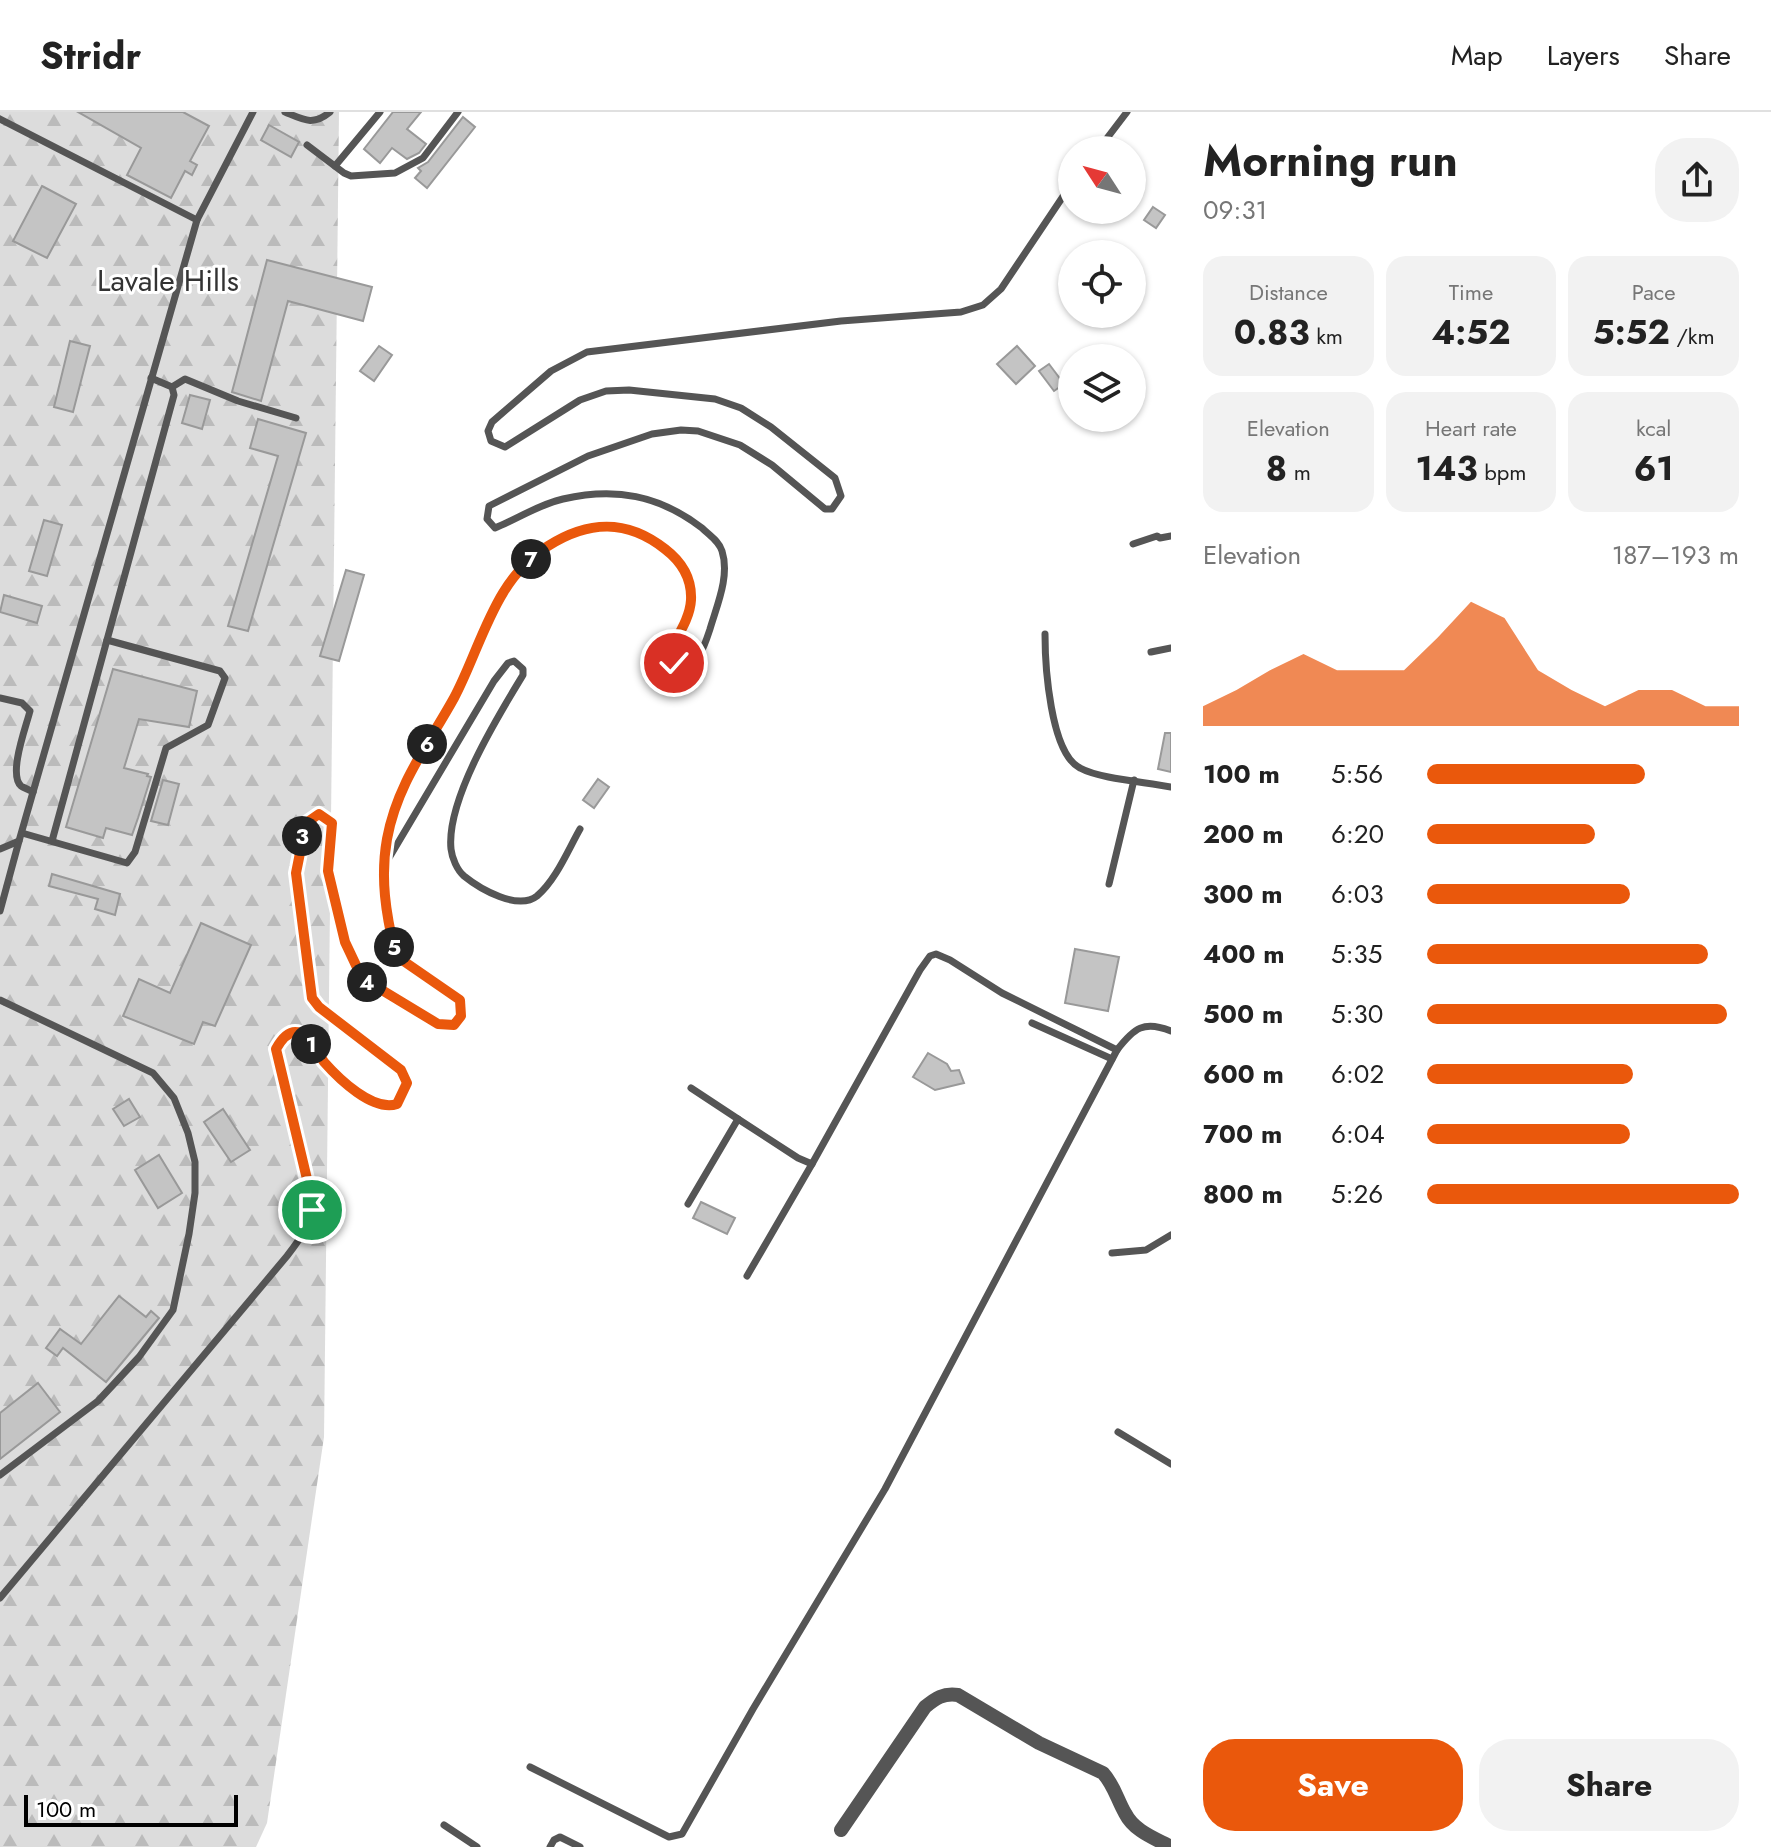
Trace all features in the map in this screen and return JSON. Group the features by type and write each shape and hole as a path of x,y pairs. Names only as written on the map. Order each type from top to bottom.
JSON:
{"street":[{"path":"841,1830 925,1707 939,1696 948,1694 958,1695 1039,1743 1103,1773 1111,1782 1126,1816 1149,1837 1171,1847"}],"lane":[{"path":"0,911 197,220 253,112"},
{"path":"285,112 308,122 315,122 330,112"},
{"path":"335,166 380,112"},
{"path":"307,145 344,173 380,176 407,168 423,158 458,112"},
{"path":"1109,136 1127,112"},
{"path":"0,119 197,220"},
{"path":"0,1598 304,1232 311,1215 312,1200 276,1049 280,1042 290,1033 303,1034 328,1066 381,1106 397,1104 406,1090 405,1076 401,1070 319,1007 310,992 296,873 303,827 319,814 332,823 328,871 345,942 362,978 438,1024 448,1026 460,1021 460,1000 395,952 383,893 387,837 400,789 455,696 503,593 515,575 560,539 594,528 619,526 646,534 671,553 684,568 690,588 688,616 670,651 678,666 684,667 696,661 714,616 724,572 719,544 690,519 663,504 633,495 578,495 558,500 495,528 487,519 489,506 588,456 652,434 681,430 698,431 740,445 772,465 825,509 832,509 841,496 835,478 771,427 741,408 715,399 629,390 606,391 580,400 505,447 491,441 488,431 492,422 551,371 587,352 841,321 971,310 993,298 1001,289 1058,204"},
{"path":"151,378 172,387"},
{"path":"172,387 185,379 238,401 296,418"},
{"path":"52,841 174,395 172,387"},
{"path":"1133,544 1157,536 1171,536"},
{"path":"1045,634 1050,697 1065,753 1079,768 1171,787"},
{"path":"0,849 20,837 52,841 127,863 132,859 166,748 208,725 225,678 218,670 107,640"},
{"path":"1151,652 1171,648"},
{"path":"384,867 494,681 508,663 514,661 523,669 523,675 483,743 463,786 451,848 455,864 462,875 509,899 533,899 548,883 580,829"},
{"path":"0,698 22,703 30,711 15,765 17,779 33,792"},
{"path":"1109,884 1134,780"},
{"path":"747,1276 930,956 936,954 950,960 1002,993 1117,1050"},
{"path":"0,1000 153,1073 174,1098 188,1133 195,1162 195,1193 173,1310 139,1357 98,1401 0,1475"},
{"path":"1032,1023 1112,1059"},
{"path":"669,1847 675,1837 682,1834 885,1489 1117,1050 1127,1037 1144,1025 1171,1031"},
{"path":"691,1088 812,1164"},
{"path":"688,1204 738,1119"},
{"path":"1112,1253 1146,1250 1171,1235"},
{"path":"1118,1432 1171,1464"},
{"path":"530,1767 662,1834 675,1837"},
{"path":"444,1825 477,1847"},
{"path":"550,1847 560,1837 580,1847"}],"green space":[{"name":"Lavale Hills","path":"0,112 339,112 324,1437 267,1823 256,1847 0,1847"}],"building":[{"path":"78,112 183,112 209,126 190,161 197,165 192,175 185,171 171,198 127,175 141,148"},
{"path":"393,112 421,112 407,129 426,144 419,153 407,159 392,148 380,163 364,149"},
{"path":"463,117 475,127 427,188 415,178 421,171 418,168 428,162"},
{"path":"269,125 299,142 291,157 261,140"},
{"path":"42,186 76,204 47,258 13,241"},
{"path":"1153,207 1165,215 1156,228 1146,221"},
{"path":"267,260 372,287 363,321 288,301 261,401 232,392"},
{"path":"70,341 90,346 73,412 54,407"},
{"path":"379,346 392,355 374,381 360,371"},
{"path":"1017,346 1035,366 1016,384 997,364"},
{"path":"1049,364 1058,376 1058,388 1054,391 1039,371"},
{"path":"190,395 210,400 202,429 182,423"},
{"path":"258,419 306,433 248,631 228,626 278,456 250,448"},
{"path":"44,520 62,525 47,576 29,571"},
{"path":"346,570 364,575 339,661 320,656"},
{"path":"4,595 42,606 37,623 0,612"},
{"path":"113,669 197,691 189,727 139,719 124,768 151,777 132,835 106,828 103,838 66,827"},
{"path":"1165,733 1171,733 1171,772 1158,769"},
{"path":"598,779 609,787 594,808 583,800"},
{"path":"163,780 179,784 168,825 151,821"},
{"path":"52,874 120,894 115,915 95,909 98,899 49,886"},
{"path":"201,923 251,945 215,1026 203,1022 194,1044 123,1016 139,979 170,993"},
{"path":"1075,949 1119,957 1108,1011 1065,1003"},
{"path":"928,1053 947,1064 951,1071 959,1070 964,1083 935,1090 913,1077"},
{"path":"129,1099 140,1117 124,1126 113,1109"},
{"path":"223,1109 250,1150 231,1162 204,1122"},
{"path":"159,1155 182,1193 158,1208 135,1170"},
{"path":"701,1202 735,1218 727,1234 693,1218"},
{"path":"119,1296 146,1317 151,1311 159,1318 106,1382 63,1348 57,1356 46,1348 60,1329 81,1344"},
{"path":"38,1383 60,1412 0,1459 0,1413"}],"route":[{"path":"312,1210 276,1049 280,1042 290,1033 303,1034 328,1066 381,1106 397,1104 407,1083 401,1070 319,1007 312,998 296,873 303,827 319,814 332,823 328,871 345,942 362,978 438,1024 454,1025 460,1021 460,1000 395,952 383,893 384,858 400,789 455,696 492,611 515,575 545,548 560,539 594,528 627,527 646,534 671,553 688,577 690,608 670,651 674,663"}]}
